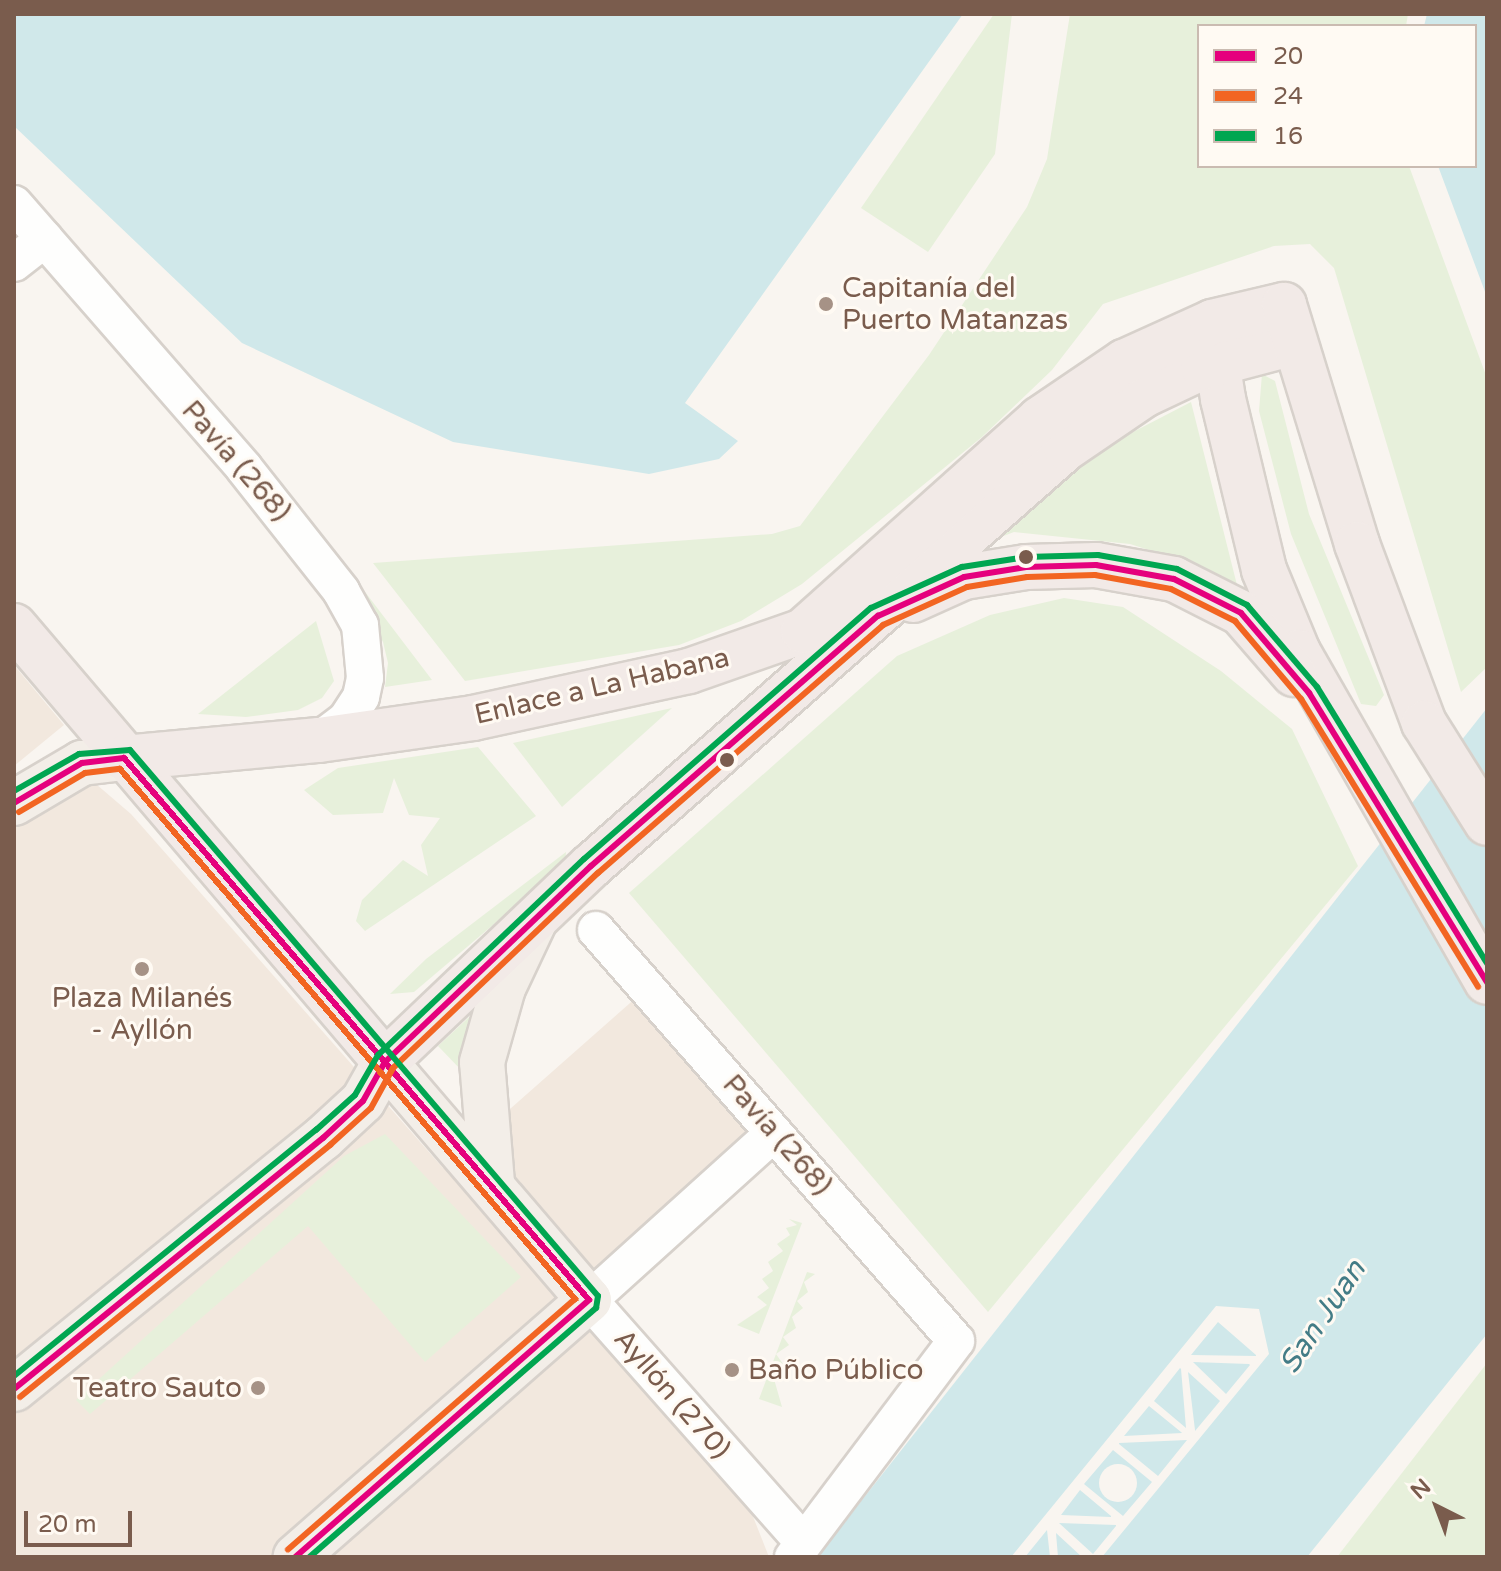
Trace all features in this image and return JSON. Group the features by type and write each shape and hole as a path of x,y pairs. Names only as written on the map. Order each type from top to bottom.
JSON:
{"highway":[{"path":"385,1062 536,918 1066,448 1214,342 1289,324 1357,544 1424,723 1487,823"},
{"name":"Enlace a La Habana","path":"124,758 319,740 473,718 658,678 803,631 1040,419 1124,362 1214,342"},
{"path":"1214,342 1264,570 1298,652 1374,791 1487,982"},
{"path":"878,616 964,577 1026,567 1096,565 1174,579 1241,613 1309,693 1374,791"},
{"name":"Ayllón (270)","path":"14,626 385,1062"}],"main road":[{"path":"14,803 82,763 124,758"},
{"path":"492,1183 482,1062 503,988 536,918"},
{"path":"17,1386 323,1138 363,1101 385,1062"},
{"name":"Ayllón (270)","path":"385,1062 492,1183 589,1300"},
{"path":"295,1557 589,1300"}],"street":[{"name":"Pavía (268)","path":"14,204 244,468 341,591 360,625 365,678 361,697 346,720 319,740"},
{"path":"14,263 45,239"},
{"name":"Pavía (268)","path":"596,930 956,1341 797,1549"},
{"path":"589,1300 774,1133"},
{"name":"Ayllón (270)","path":"589,1300 797,1549"}],"shaded area":[{"path":"14,665 64,725 14,766"},
{"path":"96,784 131,814 443,1168 638,996 761,1129 584,1293 731,1461 769,1557 14,1557 14,823 43,794"}],"green space":[{"path":"994,14 1012,14 995,154 928,252 861,208"},
{"path":"1070,14 1408,14 1406,24 1197,24 1197,168 1410,168 1487,378 1487,667 1461,692 1334,268 1310,244 1274,246 1103,304 1052,370 982,437 802,584 741,621 679,645 465,681 373,563 772,534 800,526 929,355 1027,207 1047,159"},
{"path":"1262,374 1275,381 1309,514 1384,695 1376,706 1361,704 1291,534 1259,411"},
{"path":"1191,402 1237,585 1193,564 1130,544 1014,532 980,545 1077,461"},
{"path":"356,580 432,680 385,687 388,663 383,642 356,593"},
{"path":"1064,598 1123,607 1221,671 1292,729 1358,866 988,1312 629,893 897,656 990,615"},
{"path":"316,621 334,681 322,698 298,710 246,717 198,714"},
{"path":"672,708 562,807 513,743"},
{"path":"478,747 536,816 365,931 356,921 362,900 403,860 428,876 421,845 440,818 409,815 394,778 383,813 333,815 304,790 338,768"},
{"path":"566,852 565,864 414,992 390,994 426,959"},
{"path":"483,1004 463,1072 438,1046"},
{"path":"385,1134 521,1277 425,1362 308,1226 90,1414 76,1400 344,1156"},
{"path":"789,1219 802,1223 759,1334 737,1325 767,1305 757,1297 769,1288 762,1279 773,1271 768,1262 783,1251 777,1244 790,1235 786,1228 797,1225"},
{"path":"807,1272 815,1274 804,1282 808,1292 797,1301 803,1308 792,1317 796,1328 783,1337 789,1345 776,1354"},
{"path":"776,1354 783,1364 772,1372 782,1407 759,1399"},
{"path":"1487,1363 1487,1557 1337,1557"}],"water":[{"path":"14,14 963,14 685,403 738,441 719,459 649,474 453,442 242,343 14,126"},
{"path":"1427,14 1487,14 1487,297 1439,168 1477,168 1477,24 1424,24"},
{"name":"San Juan","path":"1487,708 1487,1334 1307,1557 817,1557"}],"pier":[{"path":"1216,1306 1259,1309 1269,1354 1102,1557 1082,1557 1056,1533 1058,1557 1050,1557 1047,1530 1025,1557 1011,1557","holes":["1218,1322 1256,1356 1191,1355","1193,1362 1249,1364 1226,1394","1180,1368 1181,1369 1186,1428 1154,1401","1188,1372 1220,1401 1195,1430","1149,1406 1182,1433 1124,1436","1187,1440 1158,1476 1119,1443","1113,1450 1152,1482 1123,1516 1084,1484","1080,1490 1111,1517 1061,1515","1059,1523 1116,1525 1093,1554"]},
{"path":"1118,1464 1131,1470 1137,1483 1131,1496 1118,1502 1105,1496 1099,1483 1105,1470"}],"transit line":[{"name":"16","path":"14,1376 316,1130 355,1095 378,1055 584,859 871,608 962,567 1026,557 1098,555 1177,569 1247,605 1317,687 1487,963"},
{"name":"20","path":"14,1389 323,1138 363,1101 385,1062 591,866 878,616 964,577 1026,567 1096,565 1174,579 1241,613 1309,693 1487,982"},
{"name":"24","path":"20,1397 330,1145 371,1108 393,1068 598,873 883,625 967,587 1027,577 1095,575 1171,589 1235,621 1301,699 1478,987"},
{"name":"16","path":"14,791 79,754 130,750 598,1296 596,1308 310,1557"},
{"name":"20","path":"14,803 82,763 124,758 589,1300 295,1557"},
{"name":"24","path":"19,812 85,773 120,769 575,1299 288,1549"}],"place":[{"name":"Capitanía del Puerto Matanzas","path":"826,304"},
{"name":"Plaza Milanés - Ayllón","path":"142,969"},
{"name":"Baño Público","path":"732,1370"},
{"name":"Teatro Sauto","path":"258,1388"}]}
